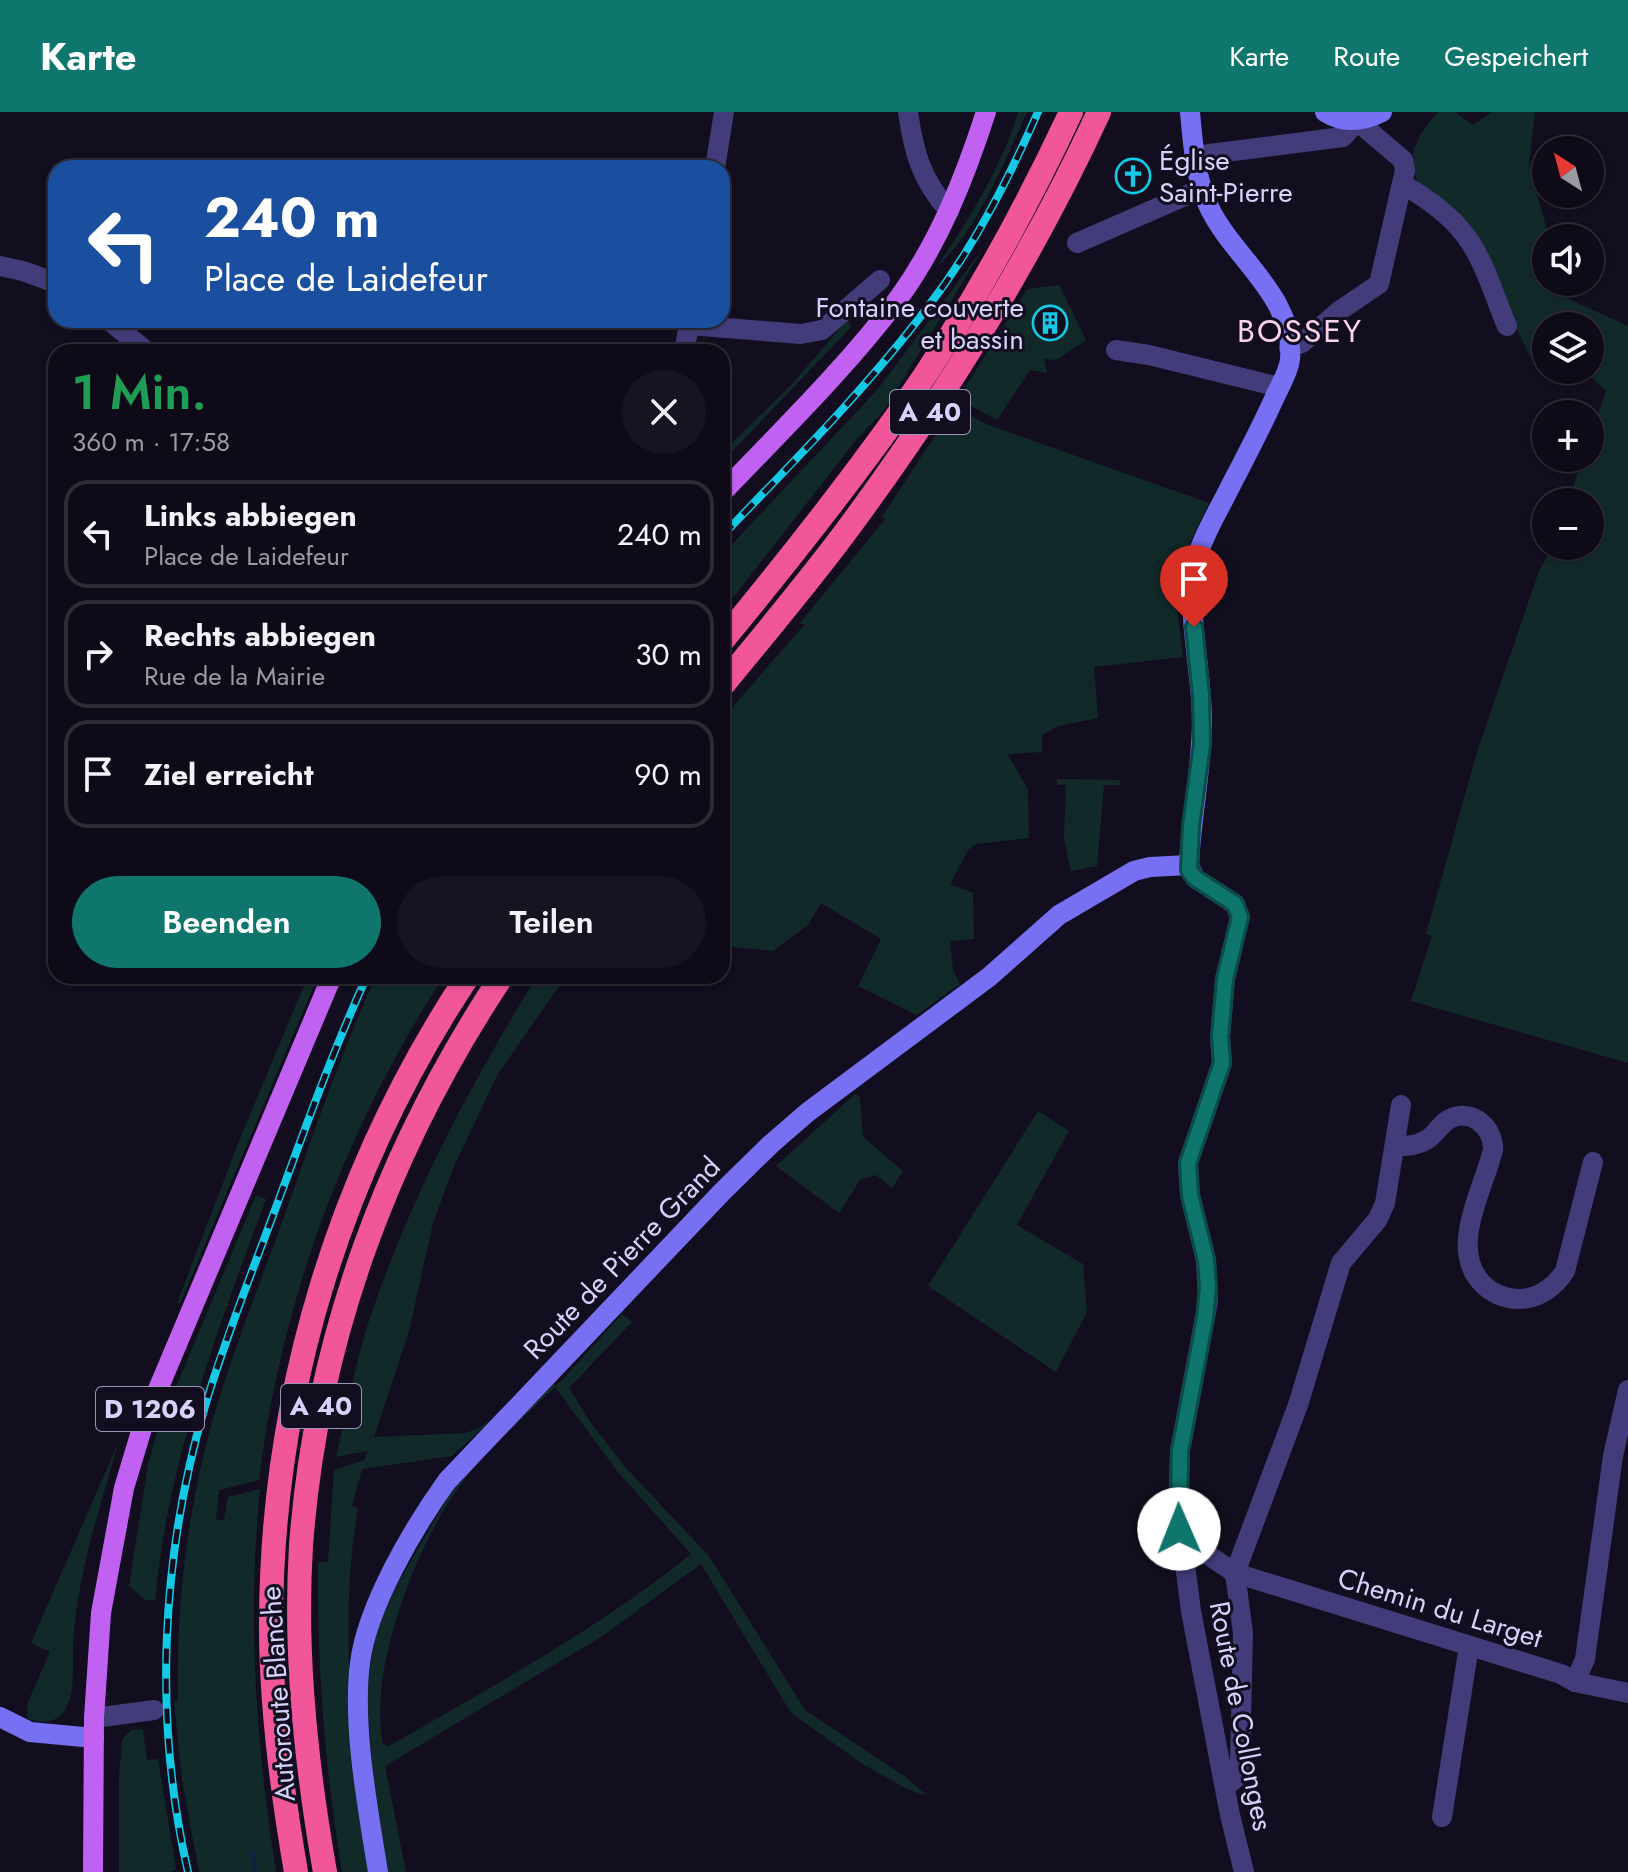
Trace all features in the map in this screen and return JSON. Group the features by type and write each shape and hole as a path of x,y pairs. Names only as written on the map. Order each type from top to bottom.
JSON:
{"highway":[{"name":"A 40","path":"730,631 902,409 931,365 1002,247 1071,112"},
{"name":"A 40","path":"730,676 843,535 948,384 1010,283 1099,112"},
{"name":"Autoroute Blanche","path":"296,1872 278,1750 271,1629 276,1509 285,1436 310,1323 347,1209 406,1079 463,984"},
{"name":"Autoroute Blanche","path":"325,1872 307,1748 300,1655 301,1547 316,1431 338,1327 379,1204 433,1090 497,984"}],"main road":[{"path":"730,485 824,386 899,297 949,211 986,112"},
{"name":"D 1206","path":"93,1872 94,1728 101,1613 124,1488 143,1425 329,984"}],"street":[{"path":"716,160 724,112"},
{"path":"908,112 916,158 932,190 949,211"},
{"path":"1189,865 1202,744 1201,695 1192,610 1194,571 1209,527 1288,367 1289,348 1288,332 1281,314 1254,267 1221,227 1203,188 1194,156 1190,112"},
{"path":"1325,112 1344,120 1357,121 1382,112"},
{"path":"1194,156 1343,137 1357,121"},
{"path":"1289,348 1302,343 1339,311 1379,284 1405,170 1403,160 1357,121"},
{"path":"1402,184 1427,199 1465,235 1477,253 1507,326"},
{"path":"1077,243 1203,188"},
{"path":"0,266 48,280"},
{"path":"730,326 814,333 830,324 880,280"},
{"path":"118,328 138,344"},
{"path":"1116,350 1149,355 1279,387"},
{"name":"Route de Collonges","path":"1189,865 1195,878 1235,904 1239,912 1225,979 1220,1037 1222,1063 1188,1163 1190,1195 1206,1260 1208,1287 1180,1451 1180,1536 1191,1611 1244,1872"},
{"name":"Route de Pierre Grand","path":"378,1872 360,1731 360,1661 385,1589 426,1512 447,1481 722,1192 808,1112 989,977 1023,944 1067,910 1134,871 1189,865"},
{"path":"1225,1787 1237,1777 1240,1763 1243,1633 1235,1573 1303,1391 1341,1263 1382,1211 1401,1105"},
{"path":"1395,1146 1427,1140 1445,1122 1454,1118 1472,1117 1487,1128 1493,1150 1469,1228 1466,1256 1474,1274 1484,1286 1511,1298 1541,1294 1555,1284 1565,1271 1593,1162"},
{"path":"1575,1682 1585,1659 1613,1456 1628,1390"},
{"name":"Chemin du Larget","path":"1180,1536 1235,1573 1561,1674 1575,1682 1628,1693"},
{"path":"1442,1817 1469,1646"},
{"path":"0,1717 30,1732 94,1728 154,1710"}],"green space":[{"path":"1018,112 1027,112 989,194 965,234 937,267 994,173"},
{"path":"1438,112 1455,112 1473,125 1492,112 1535,112 1529,164 1532,208 1541,208 1545,224 1532,224 1532,296 1566,296 1598,312 1532,312 1532,356 1529,354 1510,316 1418,183 1413,154 1425,127"},
{"path":"984,247 883,412 856,440 730,602 730,546 878,389"},
{"path":"1059,285 1086,340 1056,360 1044,359 1047,373 1030,370 997,420 958,399 1027,289"},
{"path":"1604,315 1628,326 1628,1063 1411,1001 1432,936 1426,934 1477,752 1539,571 1545,560 1604,560 1604,488 1573,488 1578,472 1604,472 1603,400 1606,391 1598,384 1604,384"},
{"path":"847,320 852,326 730,454 730,445 792,384"},
{"path":"954,407 986,424 1209,503 1185,553 1176,601 1183,657 1094,667 1098,718 1059,726 1042,735 1042,752 1008,754 1028,790 1029,838 976,844 968,850 950,884 973,893 974,939 950,941 953,970 960,984 917,1015 858,986 881,939 821,903 808,925 773,951 730,947 730,710 805,624 799,624 886,518 881,518"},
{"path":"1057,779 1120,780 1120,785 1104,785 1097,866 1071,871 1064,838 1066,785 1057,785"},
{"path":"305,984 315,984 180,1304 177,1303 241,1136"},
{"path":"373,984 439,984 377,1093 323,1218 283,1347 259,1480 219,1490 216,1520 224,1520 228,1497 260,1489 254,1585 256,1681 263,1776 276,1872 199,1872 182,1780 174,1702 178,1700 181,1600 188,1535 208,1437 233,1357 350,1037"},
{"path":"532,984 560,984 498,1074 454,1166 433,1223 409,1331 374,1437 466,1433 495,1417 452,1456 362,1469 352,1506 358,1508 349,1599 350,1690 369,1872 342,1872 323,1717 318,1562 328,1562 334,1470 364,1460 368,1451 336,1457 367,1327 389,1265 425,1180 490,1056"},
{"path":"855,1094 860,1097 863,1137 903,1171 892,1188 876,1175 860,1180 839,1213 776,1166"},
{"path":"1038,1111 1069,1131 1017,1225 1083,1264 1087,1312 1056,1372 928,1286"},
{"path":"256,1195 266,1199 213,1346 183,1446 171,1496 155,1600 145,1600 129,1586 148,1464 157,1433"},
{"path":"622,1314 632,1322 569,1388 626,1468 709,1556 805,1710 906,1777 927,1796 907,1789 864,1765 791,1713 701,1564 601,1637 385,1766 406,1872 387,1872 373,1782 367,1695 372,1651 381,1619 399,1581 454,1487 553,1383 555,1386","holes":["555,1387 618,1472 691,1554 619,1607 544,1656 389,1746 383,1744 380,1713 383,1677 402,1600 434,1527 472,1470"]},
{"path":"119,1441 90,1541 79,1592 72,1687 68,1703 61,1715 52,1720 32,1720 27,1718 28,1702 50,1652 31,1643"},
{"path":"143,1729 147,1760 158,1759 176,1869 170,1872 119,1872 122,1740 131,1730"}],"waterway":[{"path":"252,1852 256,1872"}],"railway":[{"path":"730,528 856,394 930,304 962,259 990,211 1038,112"},
{"path":"188,1872 177,1814 166,1697 171,1579 190,1463 205,1406 237,1311 317,1096 364,984"}],"place":[{"name":"Église Saint-Pierre","path":"1133,176"},
{"name":"Fontaine couverte et bassin","path":"1050,323"}],"district":[{"name":"BOSSEY","path":"1300,331"}],"route":[{"path":"1179,1529 1180,1451 1208,1301 1206,1260 1190,1195 1188,1163 1222,1063 1220,1037 1225,979 1240,917 1235,904 1192,876 1189,870 1191,826 1202,744 1194,627"}]}
